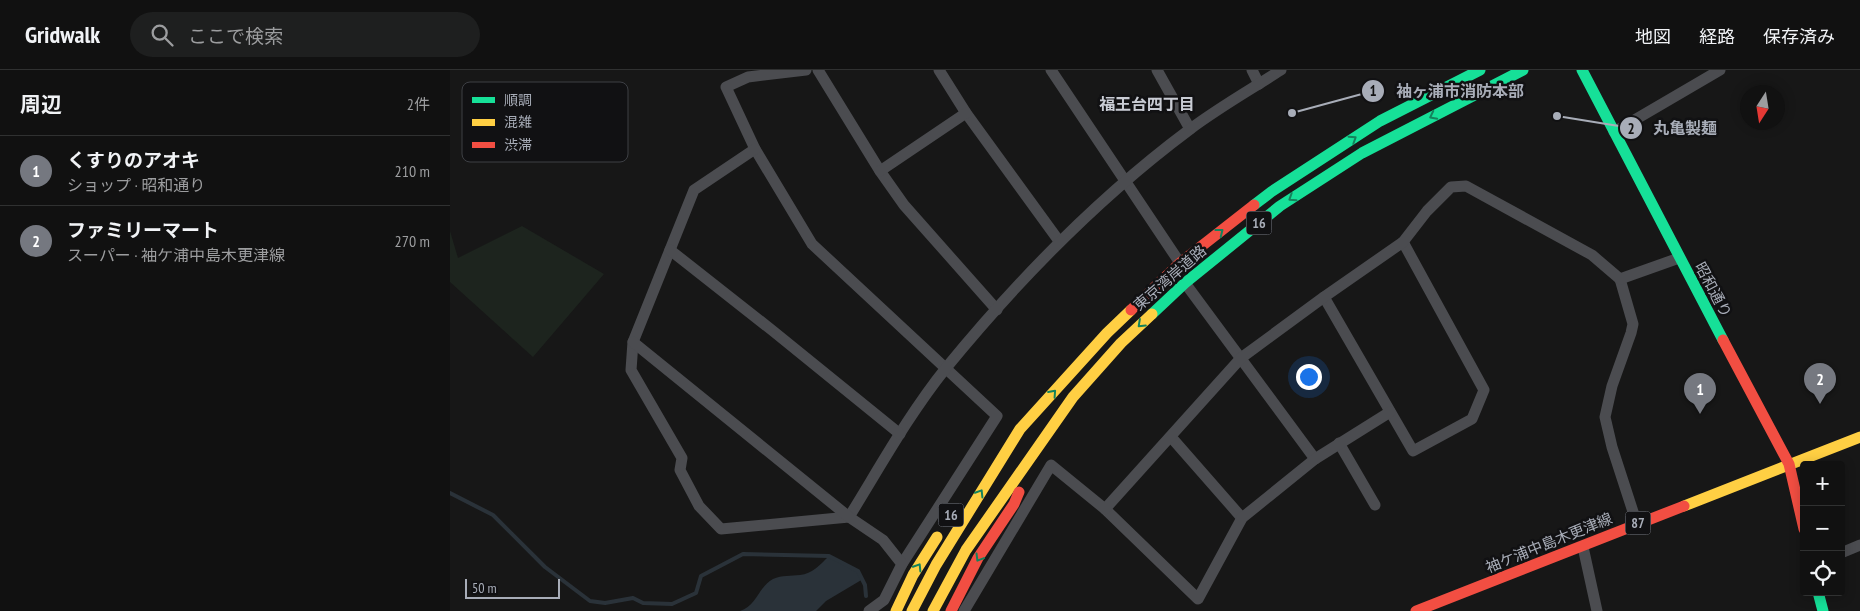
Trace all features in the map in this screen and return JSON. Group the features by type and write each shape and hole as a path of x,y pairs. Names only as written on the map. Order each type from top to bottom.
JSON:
{"main road":[{"name":"東京湾岸道路","path":"912,611 936,565 1020,429 1107,333 1180,263 1271,192 1380,121 1480,70"},
{"name":"東京湾岸道路","path":"933,611 966,550 1073,397 1121,343 1185,283 1280,206 1362,152 1523,70"},
{"name":"昭和通り","path":"1582,70 1679,258 1789,464 1800,512"},
{"name":"16","path":"977,475 1020,429"},
{"name":"袖ケ浦中島木更津線","path":"1416,611 1860,437"},
{"name":"16","path":"951,611 978,558 1014,504 1043,438"},
{"name":"16","path":"896,611 914,575 945,524"},
{"path":"1819,596 1822,611"}],"street":[{"path":"806,70 748,77 726,87 755,149 812,244 996,416 902,564 884,600 869,611"},
{"path":"818,70 880,171 904,205 997,310"},
{"path":"939,70 966,113 1059,241"},
{"path":"1051,70 1180,263"},
{"path":"1157,70 1190,129"},
{"path":"1252,70 1259,84"},
{"path":"849,517 900,434 946,369 1059,241 1124,181 1190,129 1281,70"},
{"path":"1614,132 1720,70"},
{"path":"880,171 966,113"},
{"path":"755,149 694,190 633,342 631,370 682,458 680,470 699,506 722,529 849,517"},
{"path":"1105,510 1241,358 1403,242 1427,211 1451,187 1466,186 1592,254 1620,279 1633,324 1612,386 1605,416 1612,447 1637,524"},
{"path":"1324,297 1413,451 1472,419 1484,390 1403,242"},
{"path":"670,250 773,330 900,434"},
{"path":"1620,279 1679,258"},
{"path":"1185,283 1315,459"},
{"path":"633,342 849,517 883,540 902,564"},
{"path":"964,611 1051,465 1105,510 1198,599 1242,518 1315,459 1390,412"},
{"path":"1171,436 1242,518"},
{"path":"1339,443 1375,505"},
{"path":"1845,551 1860,545"},
{"path":"1583,547 1597,611"}],"shaded area":[{"path":"522,226 604,274 533,357 450,282 450,231 458,258"},
{"path":"829,556 858,571 863,579 826,601 816,611 740,611 754,601 768,582 780,577 808,573"}],"waterway":[{"path":"450,493 493,515 545,567 590,601 605,603 633,598 643,603 672,604 696,593 701,576 743,554 829,556 858,571 865,585 866,596"}],"traffic: fast":[{"path":"1254,205 1380,121 1480,70"},
{"path":"1152,314 1185,283 1280,206 1362,153 1523,70"},
{"path":"1582,70 1723,340"},
{"path":"1819,596 1823,611"}],"traffic: slow":[{"path":"912,611 936,565 1020,429 1107,333 1131,310"},
{"path":"933,611 966,550 1073,397 1121,343 1152,314"},
{"path":"1684,506 1860,437"},
{"path":"896,611 913,575 937,537"}],"traffic: jam":[{"path":"1131,310 1180,263 1254,205"},
{"path":"1723,340 1789,464 1800,512"},
{"path":"951,611 978,558 1014,504 1019,492"},
{"path":"1416,611 1684,506"}],"place":[{"name":"袖ヶ浦市消防本部","path":"1292,113"},
{"name":"丸亀製麺","path":"1557,116"},
{"name":"ファミリーマート","path":"1820,404"},
{"name":"くすりのアオキ","path":"1700,414"}],"district":[{"name":"福王台四丁目","path":"1147,104"}]}
